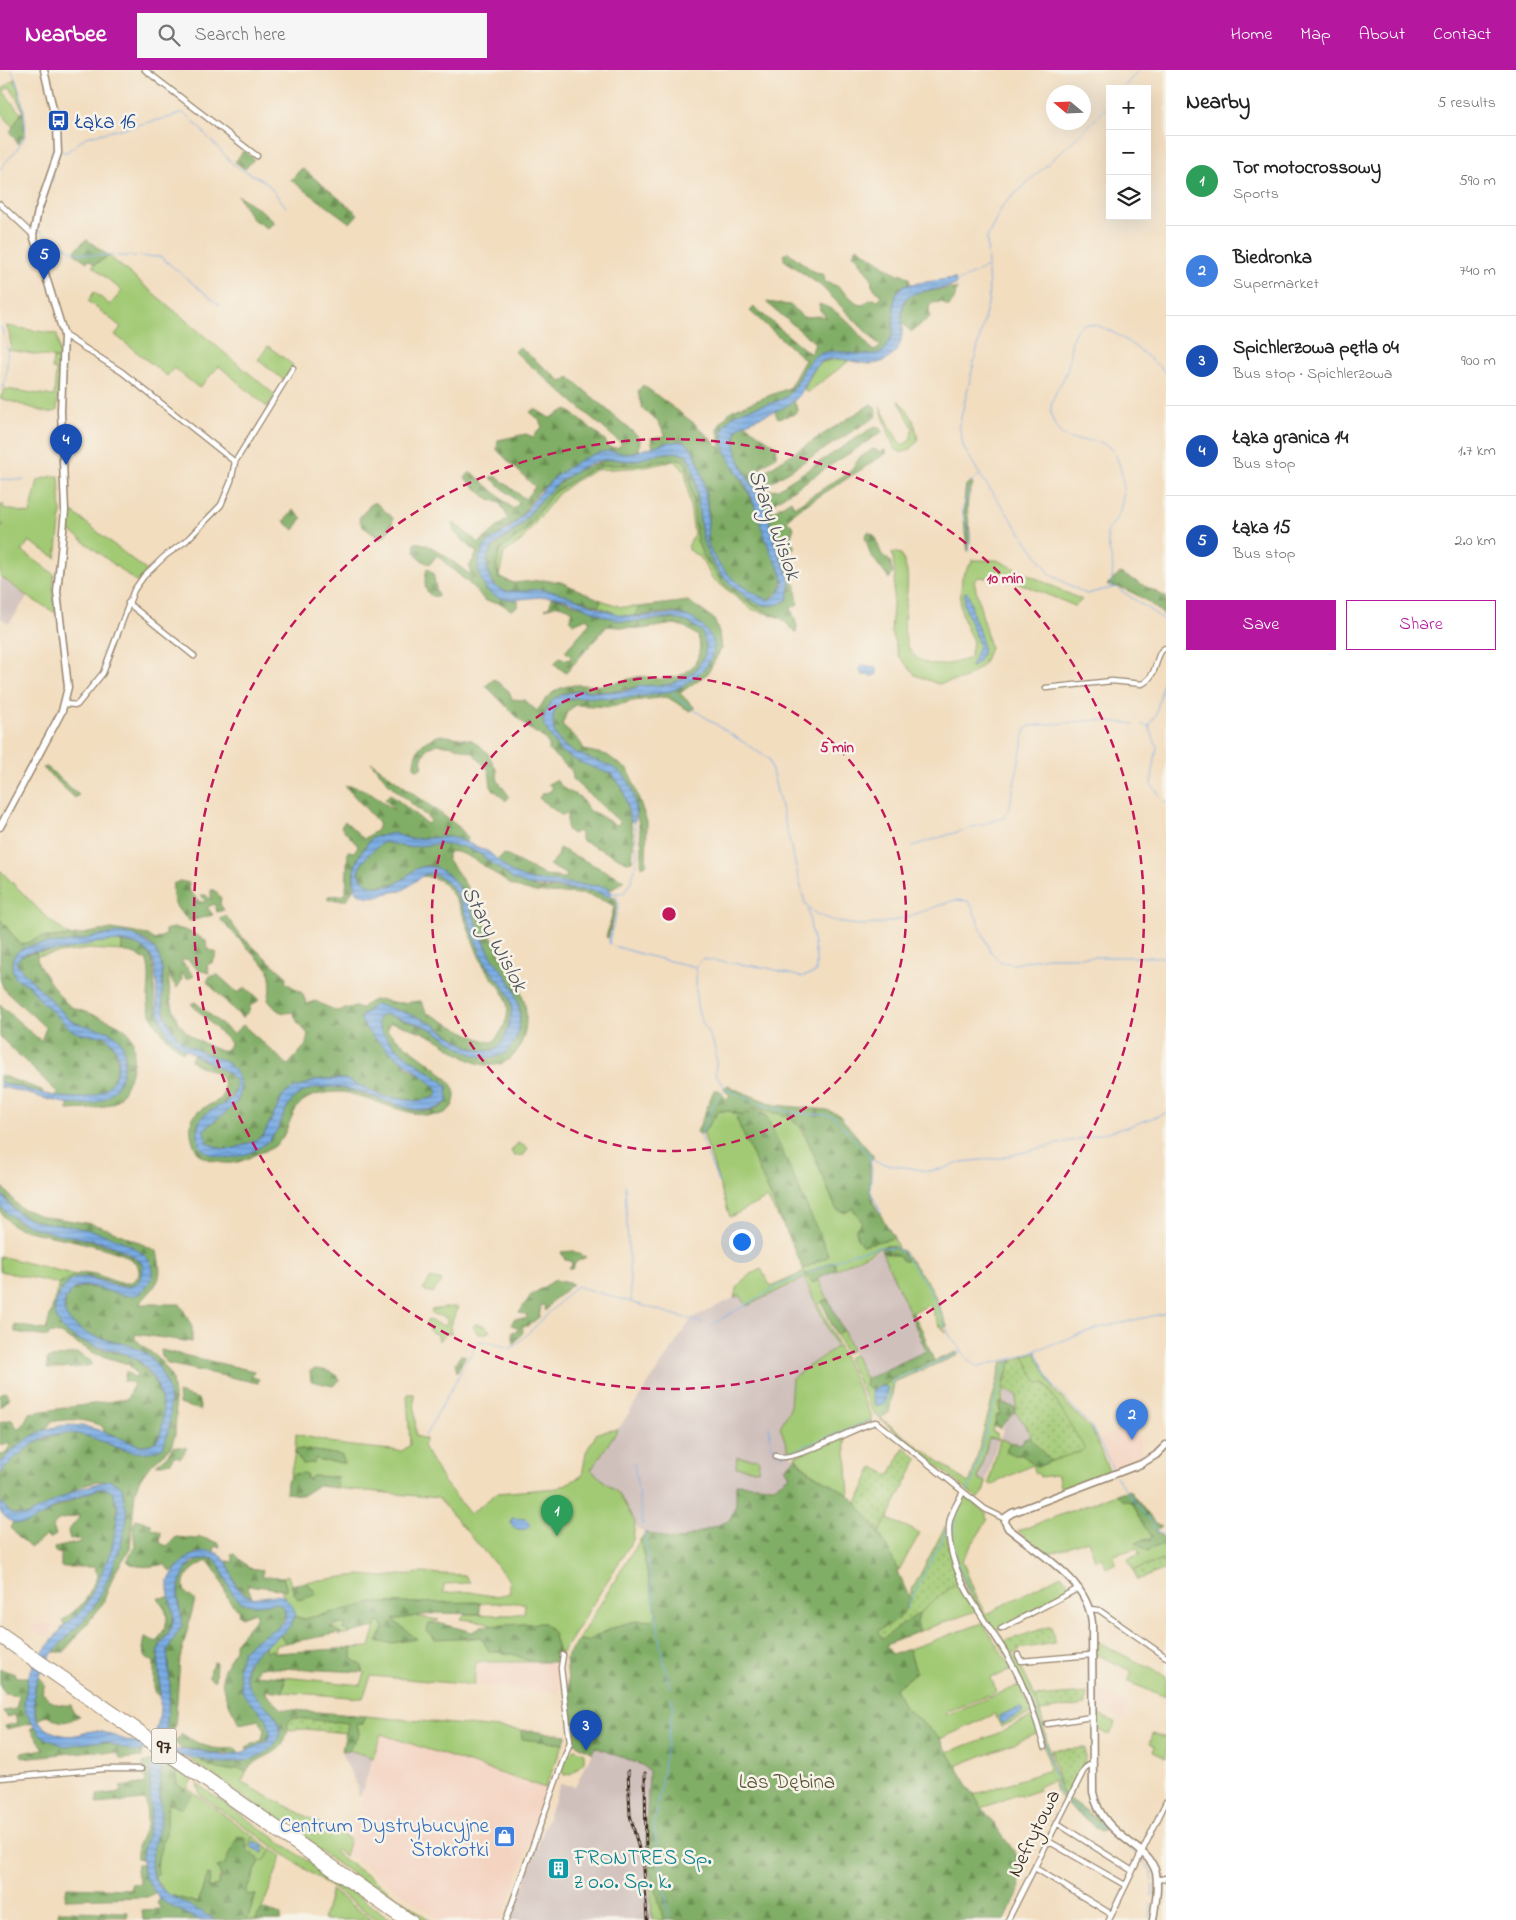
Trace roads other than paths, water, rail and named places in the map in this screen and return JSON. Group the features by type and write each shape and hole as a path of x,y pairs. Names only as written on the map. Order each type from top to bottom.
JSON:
{"main road":[{"name":"97","path":"0,1631 26,1653 116,1717 413,1920"},
{"name":"97","path":"0,1639 26,1653"},
{"name":"97","path":"208,1781 401,1920"}],"street":[{"path":"0,827 65,704 68,679 57,592 65,511 61,410 64,335 33,235 38,211 58,153 57,126 44,70"},
{"path":"145,70 257,156"},
{"path":"0,204 33,235"},
{"path":"64,335 122,372 235,462"},
{"path":"65,704 77,705 103,673 128,603 144,576 165,556 186,541 221,505 231,481 235,462 294,368"},
{"path":"128,603 194,656"},
{"path":"1046,688 1112,680 1142,684 1152,678 1160,652 1166,648"},
{"path":"776,1456 784,1458 801,1453 876,1422 993,1515 1005,1520 1008,1528 1066,1575 1079,1588 1089,1609 1093,1792 1100,1814 1114,1831 1142,1853 1152,1864 1157,1880 1153,1920"},
{"path":"1005,1520 1012,1513 1148,1460 1166,1445"},
{"path":"963,1492 948,1526 953,1554 972,1602 1007,1656 1033,1708 1044,1747"},
{"path":"1001,1629 1079,1588"},
{"path":"1089,1609 1099,1610 1166,1657"},
{"path":"506,1920 570,1742 561,1668 563,1655"},
{"path":"1018,1655 1021,1661 1091,1655"},
{"path":"1047,1724 1091,1717"},
{"name":"Nefrytowa","path":"1008,1920 1085,1768 1091,1764"},
{"path":"0,1778 104,1769 141,1769"},
{"path":"1109,1920 1131,1870 1142,1853 1166,1802"},
{"path":"1057,1823 1131,1870"},
{"path":"1048,1841 1125,1885"},
{"path":"1035,1868 1111,1914"},
{"path":"1157,1880 1166,1878"}],"water":[{"path":"955,278 956,285 919,292 908,297 902,308 900,343 896,351 889,358 873,364 842,359 821,362 812,372 803,390 795,400 737,429 735,439 739,461 767,513 779,554 788,572 789,591 787,600 782,603 768,605 748,598 730,583 712,561 704,541 693,468 686,454 673,452 633,461 611,459 591,463 556,485 518,527 491,550 487,561 488,573 493,583 502,590 554,592 621,615 676,614 686,616 696,621 705,629 713,640 714,650 706,667 680,687 659,694 633,697 569,699 555,711 553,721 556,734 562,744 572,751 620,772 628,781 633,794 636,818 634,822 630,820 624,791 613,775 579,762 560,751 544,726 543,718 552,700 561,695 581,690 601,692 625,691 641,686 668,685 688,676 697,668 704,657 706,646 702,632 692,625 674,619 623,621 614,619 555,597 513,599 494,595 487,589 479,573 479,559 484,547 513,525 551,481 582,459 605,451 630,453 664,443 685,442 696,456 703,478 708,521 708,541 713,556 726,572 742,586 768,600 778,594 781,589 783,584 782,576 772,556 749,492 725,449 723,439 724,427 738,413 777,401 790,394 808,363 819,354 834,351 866,355 883,352 893,334 894,303 897,292 904,285"},
{"path":"965,592 969,596 982,644 981,657 971,668 979,645 964,605"},
{"path":"862,665 876,667 877,674 873,676 863,675 859,671"},
{"path":"393,833 410,839 449,837 461,840 489,852 512,873 531,880 600,886 609,888 612,893 610,897 594,891 528,885 514,880 480,854 464,847 439,844 407,847 384,842 372,851 362,864 359,873 365,882 370,885 381,887 392,885 413,871 425,866 443,871 453,880 466,900 488,950 513,988 517,999 519,1023 517,1035 513,1045 506,1053 495,1057 482,1057 461,1049 435,1031 424,1026 385,1014 380,1016 377,1021 381,1031 388,1040 447,1086 448,1100 440,1107 429,1110 417,1110 350,1090 332,1087 314,1088 293,1099 275,1133 254,1151 245,1155 224,1158 206,1152 199,1145 199,1122 205,1114 232,1097 236,1084 227,1073 186,1050 170,1037 160,1018 156,974 149,954 141,947 117,941 63,950 34,951 21,956 16,961 17,965 69,1019 108,1031 118,1038 123,1046 124,1060 122,1074 114,1091 101,1100 86,1104 50,1100 0,1087 0,1082 48,1095 83,1097 98,1094 110,1085 118,1065 117,1051 112,1043 105,1036 82,1034 73,1031 41,1001 29,985 15,978 12,965 14,956 20,950 29,946 71,942 102,935 122,934 141,939 150,945 160,959 164,1010 178,1037 185,1044 224,1061 232,1067 237,1075 240,1085 239,1097 233,1107 204,1130 207,1143 222,1149 232,1149 263,1136 283,1096 290,1090 320,1079 345,1079 383,1096 416,1101 434,1098 438,1093 434,1086 376,1040 366,1029 360,1018 375,1004 423,1019 460,1042 477,1050 485,1051 494,1050 502,1043 510,1021 512,1007 504,987 483,957 457,896 442,878 426,874 402,891 370,897 357,892 354,877 359,857 372,838"},
{"path":"0,1192 14,1210 27,1218 72,1226 105,1235 131,1246 150,1261 153,1270 152,1276 147,1286 140,1293 124,1295 87,1286 79,1287 74,1289 68,1296 64,1309 69,1320 79,1329 97,1337 138,1349 158,1367 165,1379 170,1407 170,1421 163,1447 147,1452 131,1451 83,1435 66,1433 48,1437 28,1448 13,1460 0,1475 0,1463 20,1444 43,1431 55,1427 67,1425 81,1426 139,1445 150,1444 156,1441 160,1435 163,1410 158,1388 147,1369 139,1361 130,1356 75,1338 59,1323 55,1312 61,1291 68,1283 75,1279 83,1277 123,1287 133,1286 141,1276 142,1263 126,1252 108,1245 32,1227 15,1218 0,1206"},
{"path":"882,1386 887,1387 884,1404 876,1407 871,1393 872,1390"},
{"path":"110,1480 122,1487 127,1513 123,1535 114,1563 97,1601 82,1621 50,1656 36,1682 34,1697 36,1714 38,1720 46,1728 58,1734 70,1736 98,1731 133,1742 146,1741 152,1737 159,1721 160,1709 158,1651 173,1623 168,1587 174,1572 195,1554 211,1551 224,1558 236,1586 245,1595 250,1597 283,1596 293,1607 294,1617 290,1625 282,1634 252,1657 247,1665 246,1678 250,1688 274,1715 279,1724 279,1734 273,1746 256,1757 234,1763 220,1763 183,1757 175,1758 163,1767 161,1772 161,1813 151,1866 154,1879 171,1896 215,1920 199,1920 169,1905 160,1899 143,1874 142,1855 151,1819 150,1769 156,1759 175,1750 196,1750 226,1756 243,1752 266,1742 270,1734 267,1719 247,1699 242,1691 238,1668 243,1651 253,1642 281,1625 285,1620 285,1609 277,1603 254,1605 238,1600 215,1559 208,1558 194,1561 187,1568 180,1582 178,1596 182,1625 167,1651 170,1686 166,1731 160,1738 142,1751 134,1752 103,1741 65,1746 41,1735 26,1713 24,1705 28,1677 36,1660 65,1625 79,1614 87,1603 112,1548 118,1508 113,1492 105,1488 98,1489 63,1503 36,1519 22,1524 7,1519 0,1511 0,1501 11,1514 26,1516 78,1489"},
{"path":"512,1518 525,1519 530,1522 530,1527 515,1528 511,1524"},
{"path":"1021,1707 1023,1712 1002,1724 999,1716"},
{"path":"253,1841 264,1846 263,1853 251,1847"}],"waterway":[{"path":"0,169 19,146 25,132 26,123 23,103 11,70"},
{"name":"Stary Wislok","path":"1126,85 1139,70"},
{"path":"51,87 59,117"},
{"path":"1106,107 1091,124 1003,205 987,238 989,299 959,426 964,448 982,478 1051,575 1086,594 1116,587 1166,621"},
{"path":"62,152 67,152 86,137 171,117 182,112 190,118"},
{"path":"193,121 234,165 266,182 286,207"},
{"path":"52,181 54,175"},
{"path":"41,214 46,196"},
{"path":"38,225 38,230 74,252 92,255 161,257 219,305"},
{"name":"Stary Wislok","path":"956,282 987,267"},
{"path":"1110,588 1113,566 1107,534 1119,513 1122,502 1123,484 1121,471 1115,454 1107,445 1097,441 1077,440 1067,437 1058,431 1052,418 1051,406 1068,368 1074,334 1077,329 1085,324 1096,325 1123,338 1166,373"},
{"path":"0,326 7,349 6,375 2,391"},
{"path":"969,551 970,538 962,511 968,496 968,486 979,475"},
{"path":"0,479 24,480"},
{"path":"1166,667 1156,715 1149,726 1157,747 1151,784 1166,803"},
{"path":"672,691 676,698 769,759 805,903 816,914 843,923 876,924 907,917 955,900 968,901 990,951 1001,962 1014,964 1047,957 1166,957"},
{"path":"912,846 1003,818 1009,810 1025,731 1029,726 1097,720 1134,724"},
{"path":"1142,725 1149,726"},
{"name":"Stary Wislok","path":"612,893 624,893 633,876 637,850 634,821"},
{"path":"610,944 609,941 619,904 616,895"},
{"path":"696,966 702,959 768,968 801,977 816,973 816,957 808,910"},
{"path":"614,946 696,967 697,1006 716,1052 715,1073 726,1089 759,1104 795,1113 834,1117 874,1161 879,1163 928,1171 942,1169 962,1162 1000,1158 1124,1128 1166,1113"},
{"path":"719,1184 700,1137 715,1101 726,1089"},
{"path":"869,1157 872,1169 870,1190 881,1213"},
{"path":"625,1185 631,1301"},
{"path":"808,1273 854,1253 879,1247 897,1248 904,1254 928,1287 950,1336 971,1363 978,1366 1011,1359 1098,1328 1166,1313"},
{"path":"711,1325 780,1285 804,1275"},
{"path":"425,1436 477,1343 481,1341 510,1348 515,1346 576,1286 703,1323"},
{"path":"1036,1351 1052,1385 1091,1426 1114,1471"},
{"path":"877,1417 886,1410 893,1380 961,1352"},
{"path":"968,1491 974,1477 1003,1371 1011,1359"},
{"path":"782,1455 871,1420"},
{"path":"769,1427 771,1443 778,1454"},
{"path":"634,1463 643,1524"},
{"path":"1116,1477 1154,1527 1166,1538"},
{"path":"964,1497 954,1525 953,1537 956,1558 972,1596"},
{"path":"906,1609 946,1531"},
{"path":"644,1533 660,1643 670,1688"},
{"path":"1006,1650 1014,1664"},
{"path":"1027,1690 1038,1716 1057,1787 1065,1799"},
{"path":"670,1920 654,1828 673,1705 672,1697"},
{"path":"1091,1801 1103,1827"},
{"path":"1070,1803 1103,1829"},
{"path":"1111,1835 1122,1843"},
{"path":"1127,1846 1137,1855"},
{"path":"1141,1858 1151,1871 1153,1881"},
{"path":"1152,1896 1153,1885"},
{"path":"1150,1918 1151,1903"}],"railway":[{"path":"628,1771 630,1815 644,1868 647,1920"},
{"path":"645,1773 646,1853"}],"place":[{"name":"Łąka 16","path":"59,121"},
{"name":"Łąka 15","path":"44,280"},
{"name":"Łąka granica 14","path":"66,465"},
{"name":"Biedronka","path":"1132,1440"},
{"name":"Tor motocrossowy","path":"557,1536"},
{"name":"Spichlerzowa pętla 04","path":"586,1751"},
{"name":"Centrum Dystrybucyjne Stokrotki","path":"505,1837"},
{"name":"FRONTRES Sp. z o.o. Sp. k.","path":"558,1869"}],"park label":[{"name":"Las Dębina","path":"787,1781"}]}
